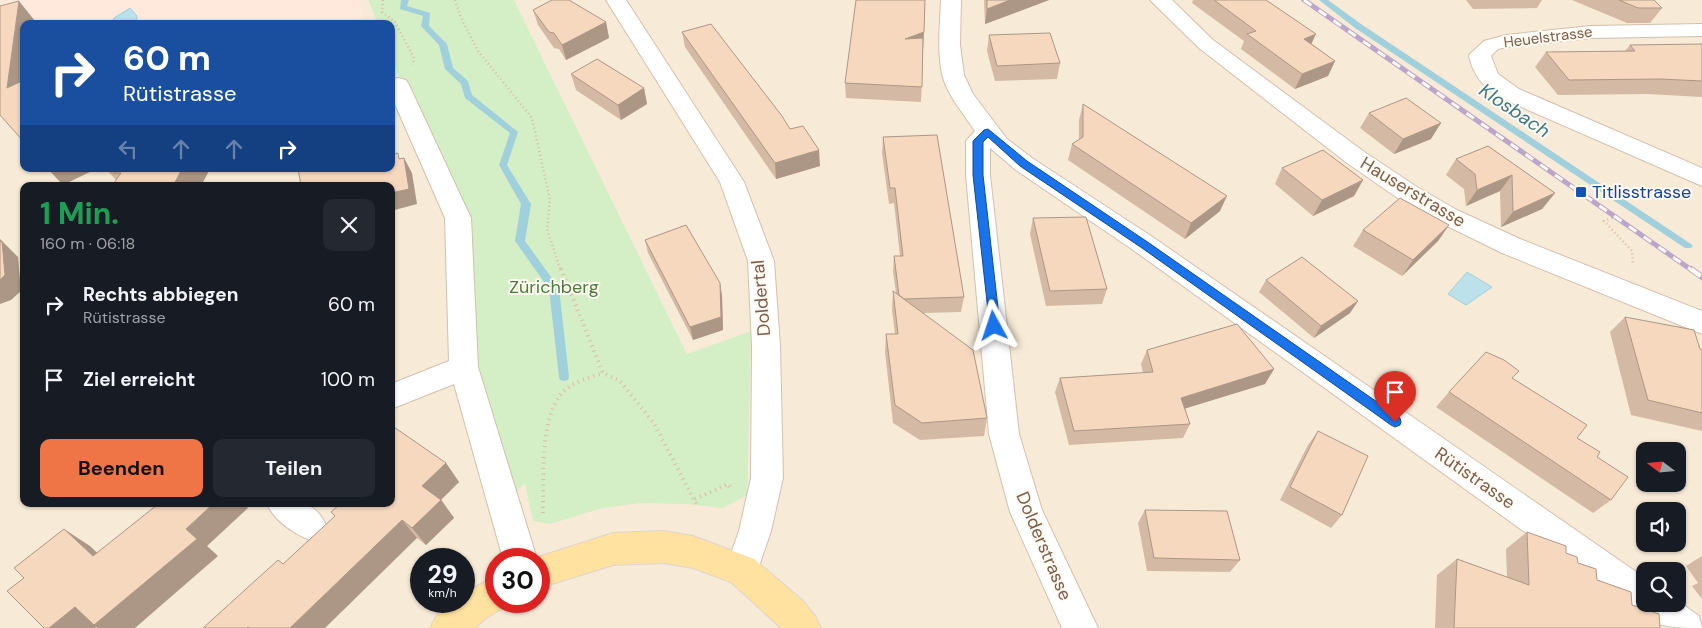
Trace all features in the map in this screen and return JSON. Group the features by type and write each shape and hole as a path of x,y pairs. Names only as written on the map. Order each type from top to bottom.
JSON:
{"main road":[{"path":"550,569 614,549 664,547 693,552 742,570 790,612 803,628"},
{"path":"448,628 474,606 485,600"}],"street":[{"name":"Doldertal","path":"616,0 732,182 760,261 766,346 767,478 755,531 742,570"},
{"path":"951,0 949,45 953,75 962,94 988,132"},
{"name":"Hauserstrasse","path":"1160,0 1206,44 1355,157 1408,193 1448,216 1511,246 1702,323"},
{"name":"Heuelstrasse","path":"1702,30 1591,32 1506,41 1491,45 1480,55 1481,67 1490,81 1511,94 1702,178"},
{"path":"398,85 458,218 464,367 517,548"},
{"name":"Rütistrasse","path":"988,132 999,144 1024,164 1145,245 1636,592"},
{"name":"Dolderstrasse","path":"988,132 978,141 978,175 1004,434 1026,512 1080,628"},
{"path":"395,395 464,367"},
{"path":"286,507 310,526"},
{"path":"1664,612 1687,628"}],"path":[{"path":"384,0 382,12 392,20"},
{"path":"455,0 461,18 478,51 532,118 550,200 547,229 602,373"},
{"path":"395,22 414,58 413,67 398,85"},
{"path":"1612,218 1604,221 1632,251 1634,268"},
{"path":"543,522 546,440 550,414 561,394 579,380 602,373 620,381 653,422 698,507"},
{"path":"695,499 728,484 733,491"}],"shaded area":[{"path":"0,0 368,0 376,20 20,20 20,172 395,172 395,67 458,218 525,482 648,368 751,332 687,354 514,0 1702,0 1702,628 0,628"},
{"path":"0,0 358,0 365,19 20,20 20,34 0,86"}],"green space":[{"name":"Zürichberg","path":"368,0 514,0 687,354 751,331 747,495 723,508 687,504 641,503 602,508 550,524 533,521 525,483 513,495 474,355 458,218 395,67 395,20 376,20"}],"water":[{"path":"130,8 137,16 136,20 113,20"},
{"path":"1467,272 1492,287 1466,305 1448,294"}],"building":[{"path":"552,0 569,0 606,22 562,45 554,33 549,32 533,10"},
{"path":"856,0 925,0 924,32 905,39 923,38 922,87 845,83"},
{"path":"987,0 1010,0 987,9"},
{"path":"1214,0 1266,0 1316,34 1304,39 1335,61 1302,74 1247,34 1256,31"},
{"path":"1619,0 1654,0 1662,8 1638,8"},
{"path":"19,1 7,88 20,82 20,138 0,115 0,6"},
{"path":"711,24 790,129 803,126 819,150 775,163 682,32"},
{"path":"1050,33 1060,63 997,66 989,35"},
{"path":"1702,44 1702,81 1660,79 1569,80 1546,52 1635,51 1630,45"},
{"path":"597,59 644,88 618,105 571,74"},
{"path":"1406,98 1441,123 1403,139 1369,113"},
{"path":"1083,104 1227,196 1191,223 1072,144 1083,137"},
{"path":"937,135 964,297 904,299 899,295 894,256 903,256 895,188 890,188 883,137"},
{"path":"1488,146 1555,193 1513,212 1512,175 1477,190 1475,174 1456,159"},
{"path":"1323,150 1363,180 1322,200 1282,168"},
{"path":"398,153 399,159 404,158 409,189 395,192 395,182 300,182 299,172 395,172 395,154"},
{"path":"180,172 175,182 115,182 121,173 114,173"},
{"path":"1400,198 1449,225 1413,260 1363,230"},
{"path":"1086,217 1107,289 1050,291 1033,218"},
{"path":"686,225 720,283 721,317 690,327 645,240"},
{"path":"2,241 5,275 0,280 0,242"},
{"path":"1302,257 1358,301 1321,326 1266,280"},
{"path":"893,291 973,350 987,418 922,423 895,405 886,334 898,334"},
{"path":"1625,317 1694,330 1702,350 1702,413 1648,400"},
{"path":"1237,324 1274,369 1181,398 1190,424 1074,431 1060,378 1153,372 1147,350"},
{"path":"1486,352 1504,360 1519,371 1512,378 1587,425 1577,438 1600,452 1597,457 1628,477 1611,500 1449,392"},
{"path":"395,428 446,463 422,486 441,500 412,528 402,520 290,628 203,628 278,560 283,564 335,516 331,512 337,507 395,507"},
{"path":"1318,431 1368,456 1342,515 1290,487"},
{"path":"154,507 210,507 186,529 197,539 94,625 75,607 49,628 44,628 7,591 24,578 14,568 64,529 93,556"},
{"path":"1145,510 1227,511 1240,560 1154,558"},
{"path":"1527,532 1566,546 1566,553 1577,557 1578,563 1596,569 1597,580 1631,592 1632,605 1636,606 1636,612 1659,614 1660,628 1454,628 1457,559 1529,585"}],"waterway":[{"path":"405,0 403,7 427,15 425,26 443,44 449,69 465,83 468,96 514,132 503,165 526,204 520,241 554,288 564,377"},
{"name":"Klosbach","path":"1323,0 1358,26 1688,246"}],"railway":[{"path":"1304,0 1693,271"},
{"path":"1691,269 1702,277"}],"place":[{"name":"Titlisstrasse","path":"1581,192"}],"route":[{"path":"994,326 978,175 978,141 988,132 999,144 1024,164 1145,245 1395,422"}]}
